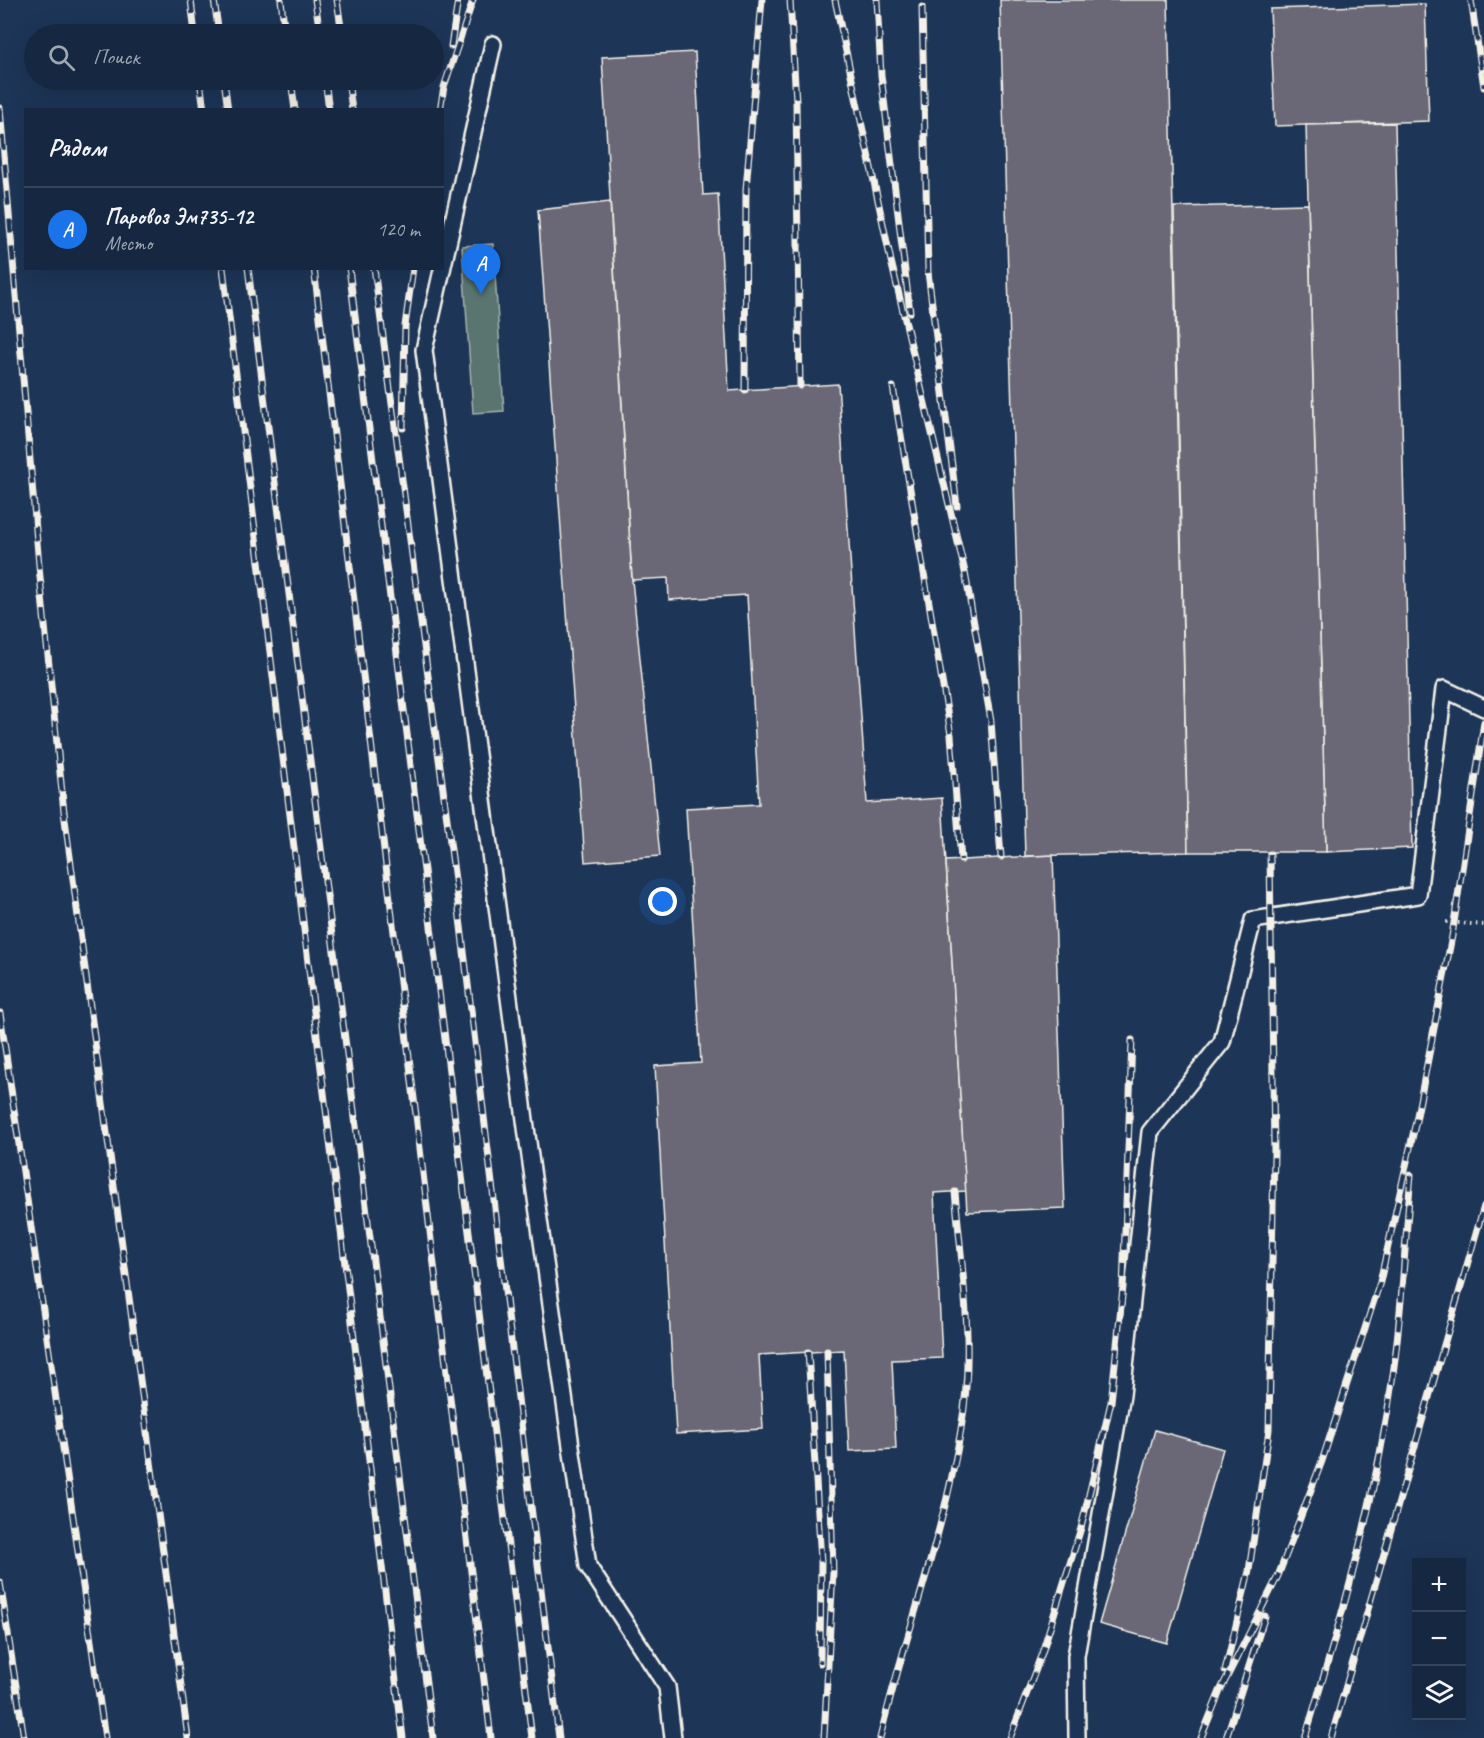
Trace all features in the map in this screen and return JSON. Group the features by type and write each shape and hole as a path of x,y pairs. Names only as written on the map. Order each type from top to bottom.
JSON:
{"lane":[{"path":"444,261 493,44"},
{"path":"442,270 424,350 527,1135 588,1566 667,1687 673,1738"},
{"path":"1077,1738 1076,1656 1122,1395 1150,1132 1222,1042 1253,920 1418,895 1444,689 1484,708"}],"path":[{"path":"1446,922 1484,925"}],"green space":[{"path":"493,244 504,411 473,413 462,246"}],"building":[{"path":"1000,0 1168,0 1188,852 1025,856"},
{"path":"1425,4 1429,121 1275,126 1270,9"},
{"path":"695,52 703,195 718,194 729,391 838,384 867,803 942,798 966,1191 934,1193 942,1358 892,1360 896,1449 849,1451 844,1350 759,1355 763,1429 676,1434 655,1066 701,1063 686,808 759,804 747,595 669,600 668,578 632,580 602,57"},
{"path":"1395,123 1412,848 1326,852 1306,125"},
{"path":"610,202 632,580 660,856 585,862 538,210"},
{"path":"1308,204 1326,852 1188,852 1174,207"},
{"path":"1053,855 1065,1208 967,1212 946,861"},
{"path":"1155,1430 1223,1449 1167,1643 1099,1624"}],"railway":[{"path":"191,0 194,24"},
{"path":"214,0 218,24"},
{"path":"281,0 284,24"},
{"path":"315,0 319,24"},
{"path":"337,0 341,24"},
{"path":"451,46 458,0"},
{"path":"444,87 473,0"},
{"path":"745,390 746,189 762,0"},
{"path":"790,0 796,101 800,386"},
{"path":"835,0 891,261 965,572 991,721 1001,857"},
{"path":"877,0 881,75 910,312"},
{"path":"1471,0 1484,87"},
{"path":"922,7 928,272 957,506"},
{"path":"201,90 204,108"},
{"path":"225,90 228,108"},
{"path":"292,90 295,108"},
{"path":"326,90 329,108"},
{"path":"349,90 352,108"},
{"path":"440,108 443,90"},
{"path":"0,108 40,577 64,812 188,1738"},
{"path":"223,270 403,1738"},
{"path":"248,270 433,1738"},
{"path":"314,270 491,1738"},
{"path":"349,270 532,1738"},
{"path":"374,270 459,910 559,1738"},
{"path":"403,428 405,326 413,270"},
{"path":"893,387 951,735 961,860"},
{"path":"1201,1738 1220,1691 1278,1576 1322,1461 1380,1282 1416,1121 1452,936 1484,722"},
{"path":"1225,1671 1249,1571 1269,1430 1274,1153 1270,854"},
{"path":"0,1013 105,1738"},
{"path":"1010,1738 1042,1653 1081,1528 1111,1402 1123,1287 1132,1040"},
{"path":"1305,1738 1345,1603 1386,1422 1396,1350 1411,1175"},
{"path":"880,1738 945,1507 961,1429 967,1370 967,1340 964,1280 955,1192"},
{"path":"1331,1738 1484,1206"},
{"path":"824,1738 833,1572 827,1351"},
{"path":"808,1352 821,1561 820,1663"},
{"path":"0,1582 24,1738"},
{"path":"1226,1738 1265,1616"}],"place":[{"name":"Паровоз Эм735-12","path":"481,294"}]}
